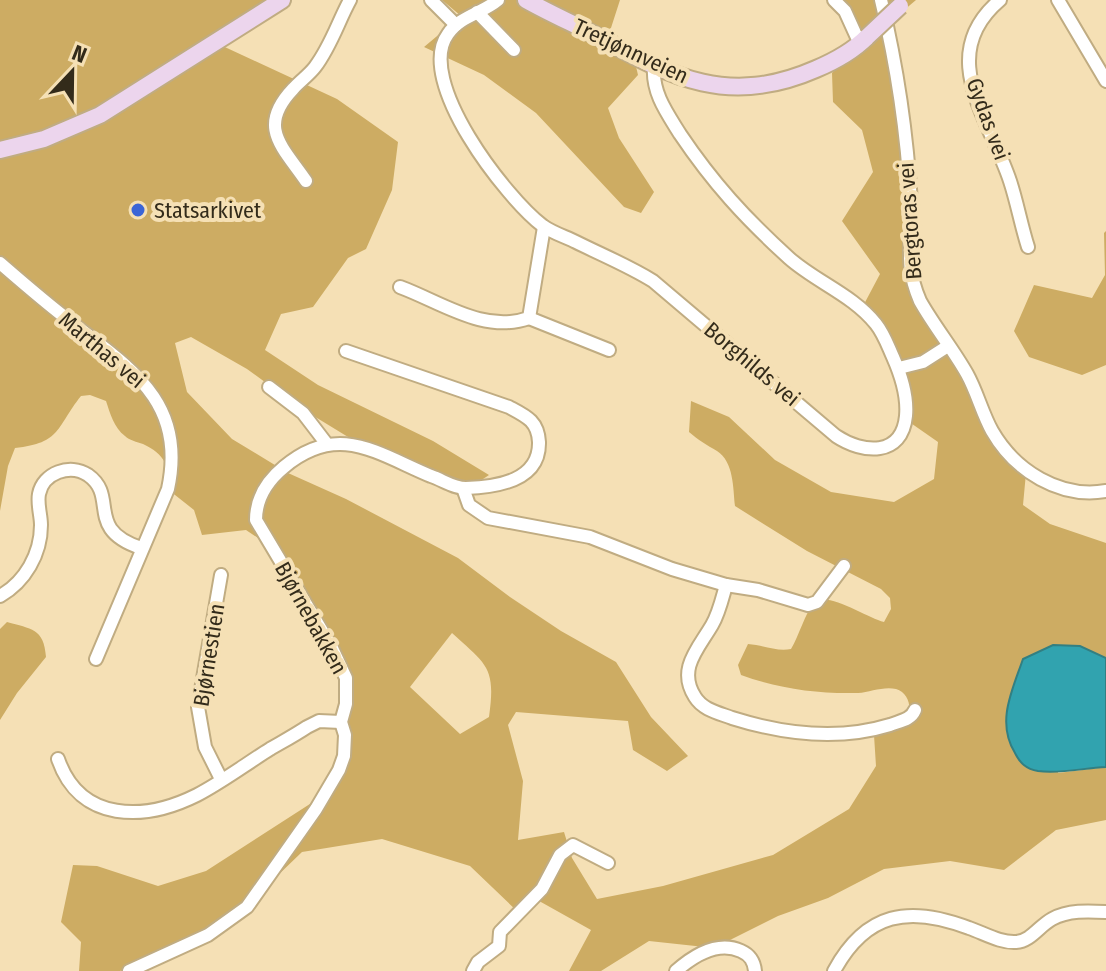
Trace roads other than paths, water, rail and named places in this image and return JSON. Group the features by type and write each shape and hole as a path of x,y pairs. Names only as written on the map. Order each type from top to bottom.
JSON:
{"street":[{"path":"0,150 44,139 100,115 282,0"},
{"path":"306,181 277,139 275,119 285,99 325,53 350,0"},
{"path":"431,0 456,25 498,0"},
{"name":"Tretjønnveien","path":"526,0 654,67 688,80 754,86 804,74 840,58 903,3"},
{"path":"834,0 864,40"},
{"name":"Bergtoras vei","path":"881,0 892,43 911,204 908,246 911,274 920,301 969,377 996,437 1017,463 1056,487 1075,492 1106,491"},
{"name":"Gydas vei","path":"1000,0 974,31 970,72 979,104 1011,182 1028,247"},
{"path":"1058,0 1106,81"},
{"path":"477,12 514,50"},
{"name":"Borghilds vei","path":"456,25 446,35 440,59 445,85 457,116 488,169 544,227 653,281 836,436 859,448 871,450 886,447 897,439 903,429 905,401 899,368 883,335 867,315 848,299 791,260 711,179 657,94 654,67"},
{"path":"529,318 544,227"},
{"name":"Marthas vei","path":"0,263 139,376 160,406 170,438 168,489 96,659"},
{"path":"400,287 484,321 521,321 529,318 609,350"},
{"path":"899,368 923,362 948,346"},
{"path":"269,387 303,413 326,443 363,447 463,488 508,482 529,472 538,455 535,424 509,407 346,351"},
{"name":"Bjørnebakken","path":"129,971 221,928 258,894 339,770 346,747 341,722 348,692 340,663 256,520 259,500 272,478 291,461 326,443"},
{"path":"0,596 21,579 32,562 41,529 39,494 50,477 62,470 82,472 93,480 113,534 141,548"},
{"path":"463,488 469,505 488,518 590,537 662,566 808,605 817,602 844,566"},
{"name":"Bjørnestien","path":"221,575 198,707 205,747 221,779"},
{"path":"726,585 716,616 688,665 691,690 697,701 707,709 765,727 814,735 881,727 908,719 915,710"},
{"path":"58,759 67,778 84,798 97,805 121,812 164,807 197,794 319,721 341,722"},
{"path":"473,971 478,962 499,946 500,932 542,889 560,855 573,845 608,863"},
{"path":"834,971 855,940 871,925 895,916 943,920 1017,942 1028,938 1055,917 1069,913 1106,912"},
{"path":"676,971 704,952 724,947 744,952 751,958 755,971"}],"water":[{"path":"1053,645 1080,646 1106,658 1106,767 1055,772 1034,770 1021,763 1009,741 1008,706 1023,659"}],"place":[{"name":"Statsarkivet","path":"138,210"}]}
